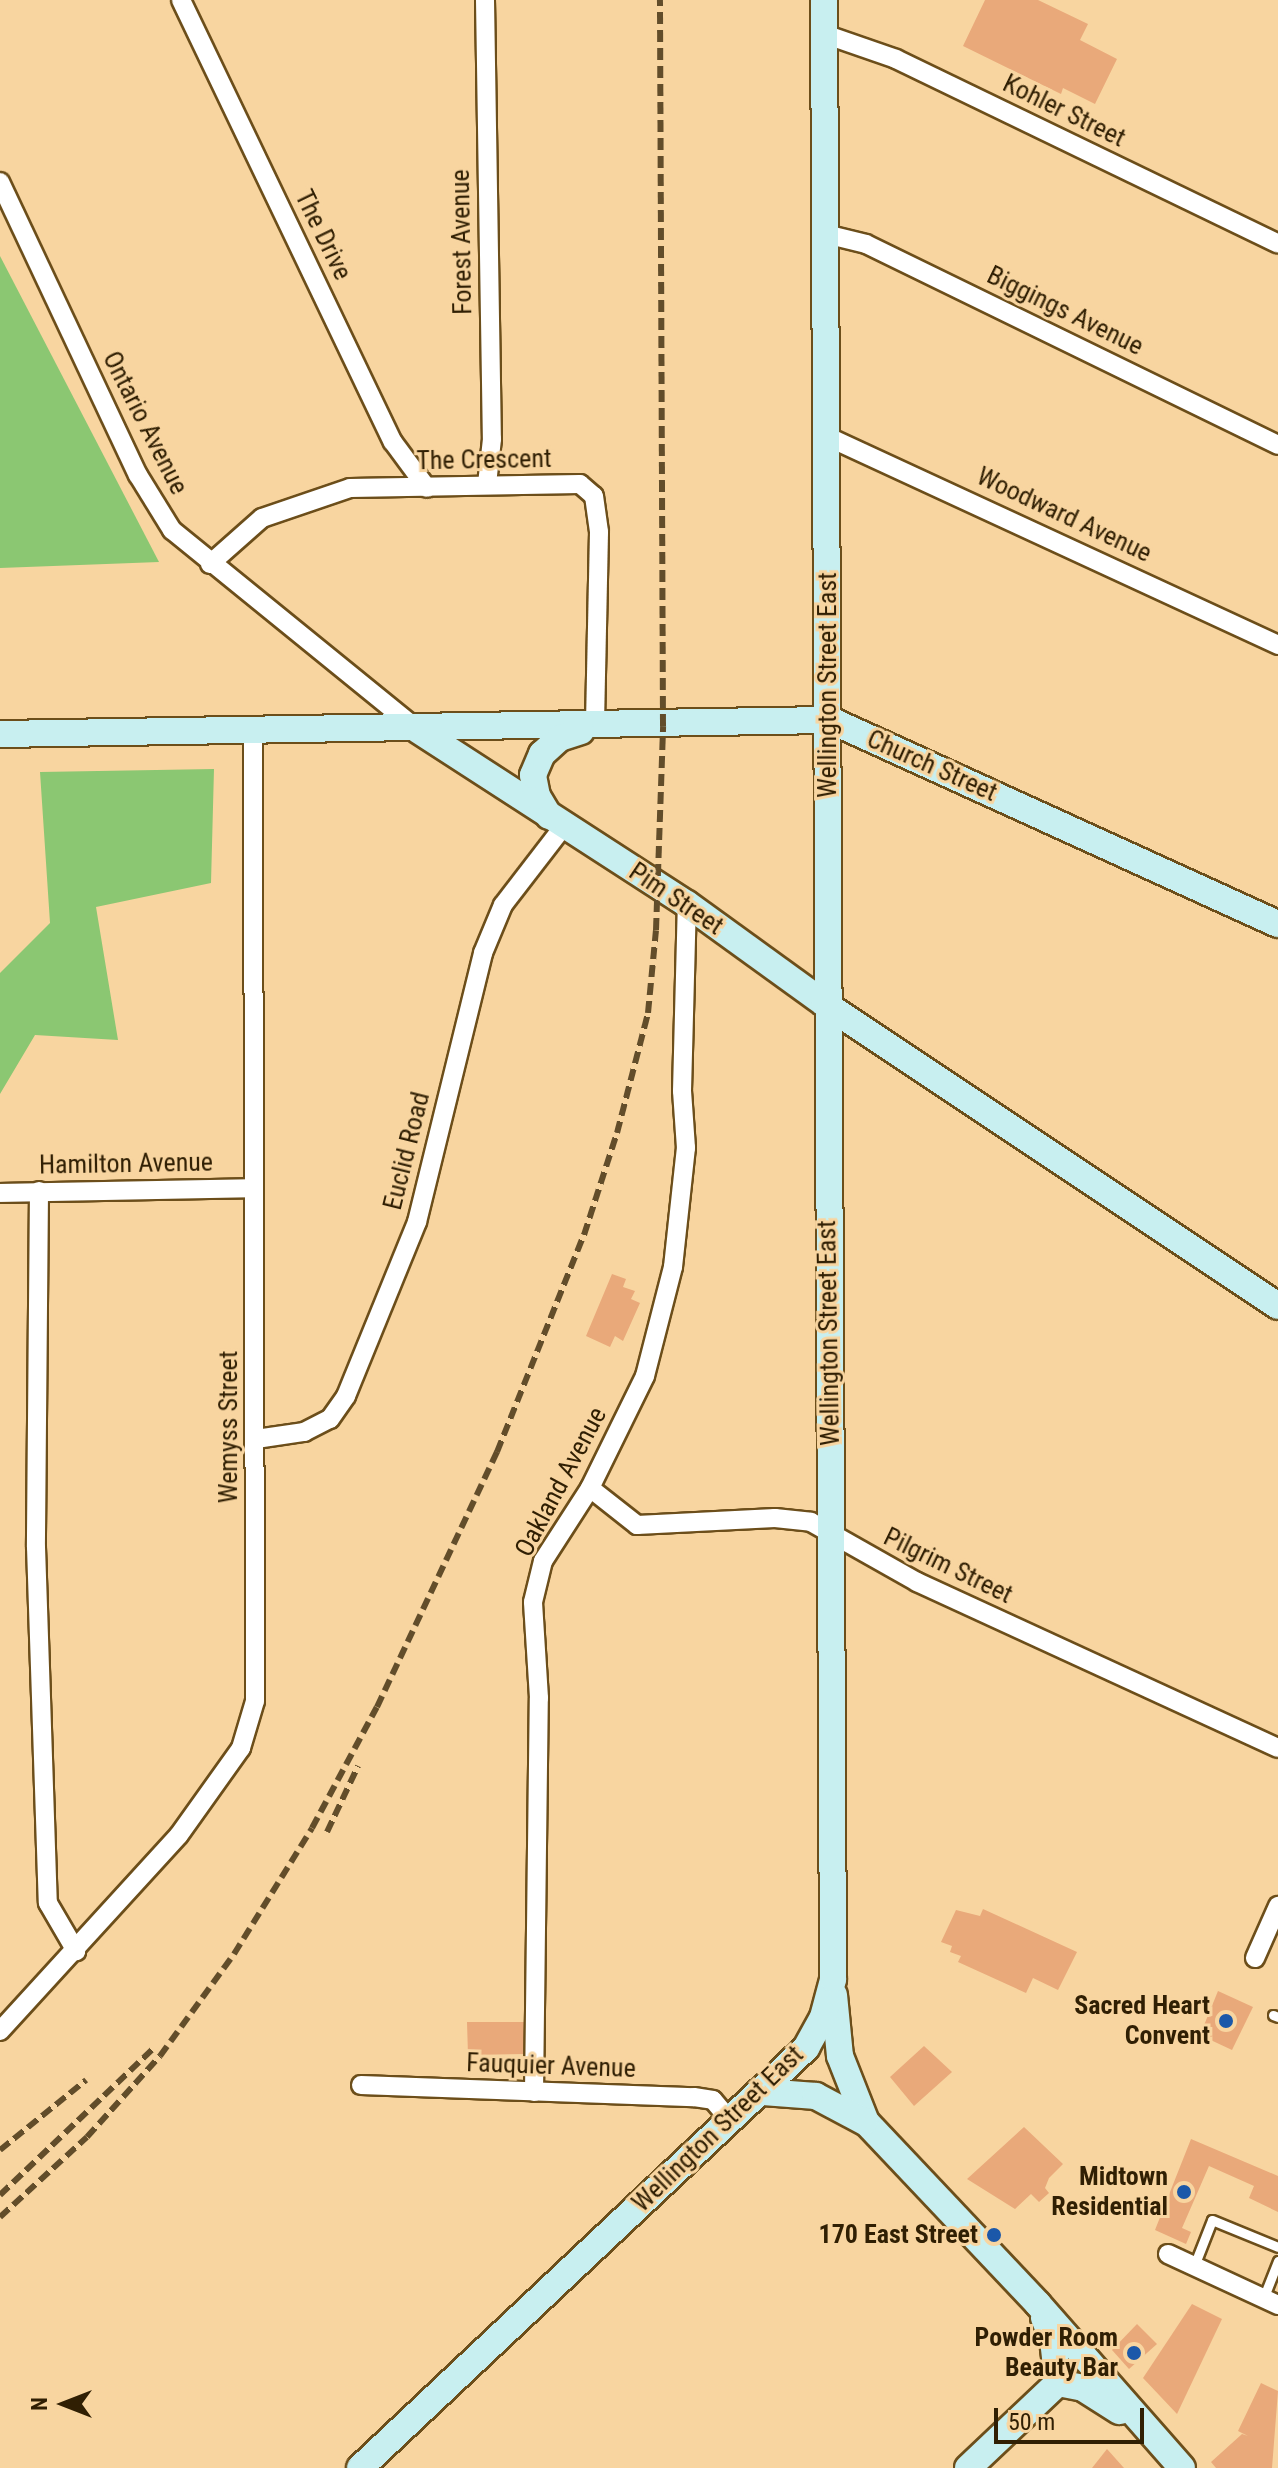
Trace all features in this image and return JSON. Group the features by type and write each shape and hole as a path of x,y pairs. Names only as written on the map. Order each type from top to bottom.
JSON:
{"main road":[{"name":"Wellington Street East","path":"360,2468 763,2092 806,2048 823,2017 833,1979 825,1004 830,720 824,0"},
{"name":"Church Street","path":"418,730 830,720 1278,924"},
{"path":"557,823 537,796 533,775 542,754 560,738 595,726"},
{"path":"0,734 418,730"},
{"name":"Pim Street","path":"418,730 557,823 687,904 825,1004 1278,1306"},
{"path":"833,1979 840,2056 866,2122"},
{"path":"763,2092 816,2096 866,2122 1038,2304 1182,2468"},
{"path":"1038,2304 1053,2340 1058,2383"},
{"path":"1058,2383 1105,2400 1148,2432"},
{"path":"968,2468 1058,2383"}],"street":[{"name":"The Drive","path":"181,0 393,442 427,488"},
{"name":"Forest Avenue","path":"485,0 492,439 487,484"},
{"name":"Kohler Street","path":"824,34 896,59 1278,244"},
{"name":"Ontario Avenue","path":"0,182 138,475 172,530 210,564 418,730"},
{"name":"Biggings Avenue","path":"825,234 880,250 1278,445"},
{"name":"Woodward Avenue","path":"826,436 906,468 1278,645"},
{"name":"The Crescent","path":"210,564 262,518 350,488 580,484 594,496 599,532 595,726"},
{"name":"Wemyss Street","path":"0,2031 179,1835 241,1748 255,1701 253,732"},
{"name":"Euclid Road","path":"256,1439 304,1432 330,1419 346,1396 417,1222 483,953 503,905 557,823"},
{"name":"Oakland Avenue","path":"534,2092 539,1698 533,1602 543,1561 590,1488 645,1376 673,1267 686,1148 682,1091 687,904"},
{"name":"Hamilton Avenue","path":"0,1193 254,1188"},
{"path":"39,1191 36,1547 48,1903 76,1951"},
{"name":"Pilgrim Street","path":"590,1488 637,1525 775,1518 811,1522 917,1582 1278,1748"},
{"path":"1255,1958 1278,1906"},
{"name":"Fauquier Avenue","path":"361,2085 694,2097 713,2100 730,2120"},
{"path":"1168,2254 1271,2302"}],"lane":[{"path":"1194,2266 1212,2220 1278,2247"},
{"path":"1271,2302 1278,2261"}],"green space":[{"path":"0,256 159,562 0,568"},
{"path":"214,769 211,883 96,907 118,1040 35,1035 0,1094 0,973 50,923 40,772"}],"building":[{"path":"985,0 1038,0 1088,24 1080,40 1117,59 1095,104 1063,88 1061,94 963,46"},
{"path":"612,1274 626,1279 623,1287 635,1291 631,1299 640,1303 623,1341 615,1336 610,1347 586,1336"},
{"path":"983,1909 1077,1952 1058,1990 1033,1978 1026,1993 958,1962 961,1956 950,1952 952,1946 941,1942 956,1910 980,1916"},
{"name":"Sacred Heart Convent","path":"1218,1991 1253,2007 1232,2050 1200,2035"},
{"path":"467,2022 525,2022 526,2054 468,2055"},
{"path":"924,2046 952,2072 914,2106 890,2077"},
{"path":"1024,2127 1063,2164 1049,2178 1045,2188 1049,2193 1039,2202 1031,2194 1015,2209 967,2179"},
{"name":"Midtown Residential","path":"1191,2139 1278,2176 1278,2212 1249,2198 1254,2186 1209,2166 1182,2228 1191,2232 1186,2244 1155,2230"},
{"path":"1192,2304 1222,2319 1177,2414 1143,2378"},
{"path":"1137,2324 1157,2344 1129,2369 1112,2350"},
{"path":"1261,2383 1278,2391 1272,2468 1216,2468 1211,2462 1242,2434 1248,2436 1238,2431"},
{"path":"1107,2449 1124,2468 1092,2468"}],"railway":[{"path":"0,2217 87,2137 160,2056 234,1954 312,1828 377,1707 497,1452 584,1235 617,1133 648,1013 656,930 663,726 660,0"},
{"path":"327,1832 358,1766"},
{"path":"0,2195 155,2047"},
{"path":"0,2150 86,2080"}],"place":[{"name":"Sacred Heart Convent","path":"1226,2021"},
{"name":"Midtown Residential","path":"1184,2192"},
{"name":"170 East Street","path":"994,2235"},
{"name":"Powder Room Beauty Bar","path":"1134,2353"}]}
